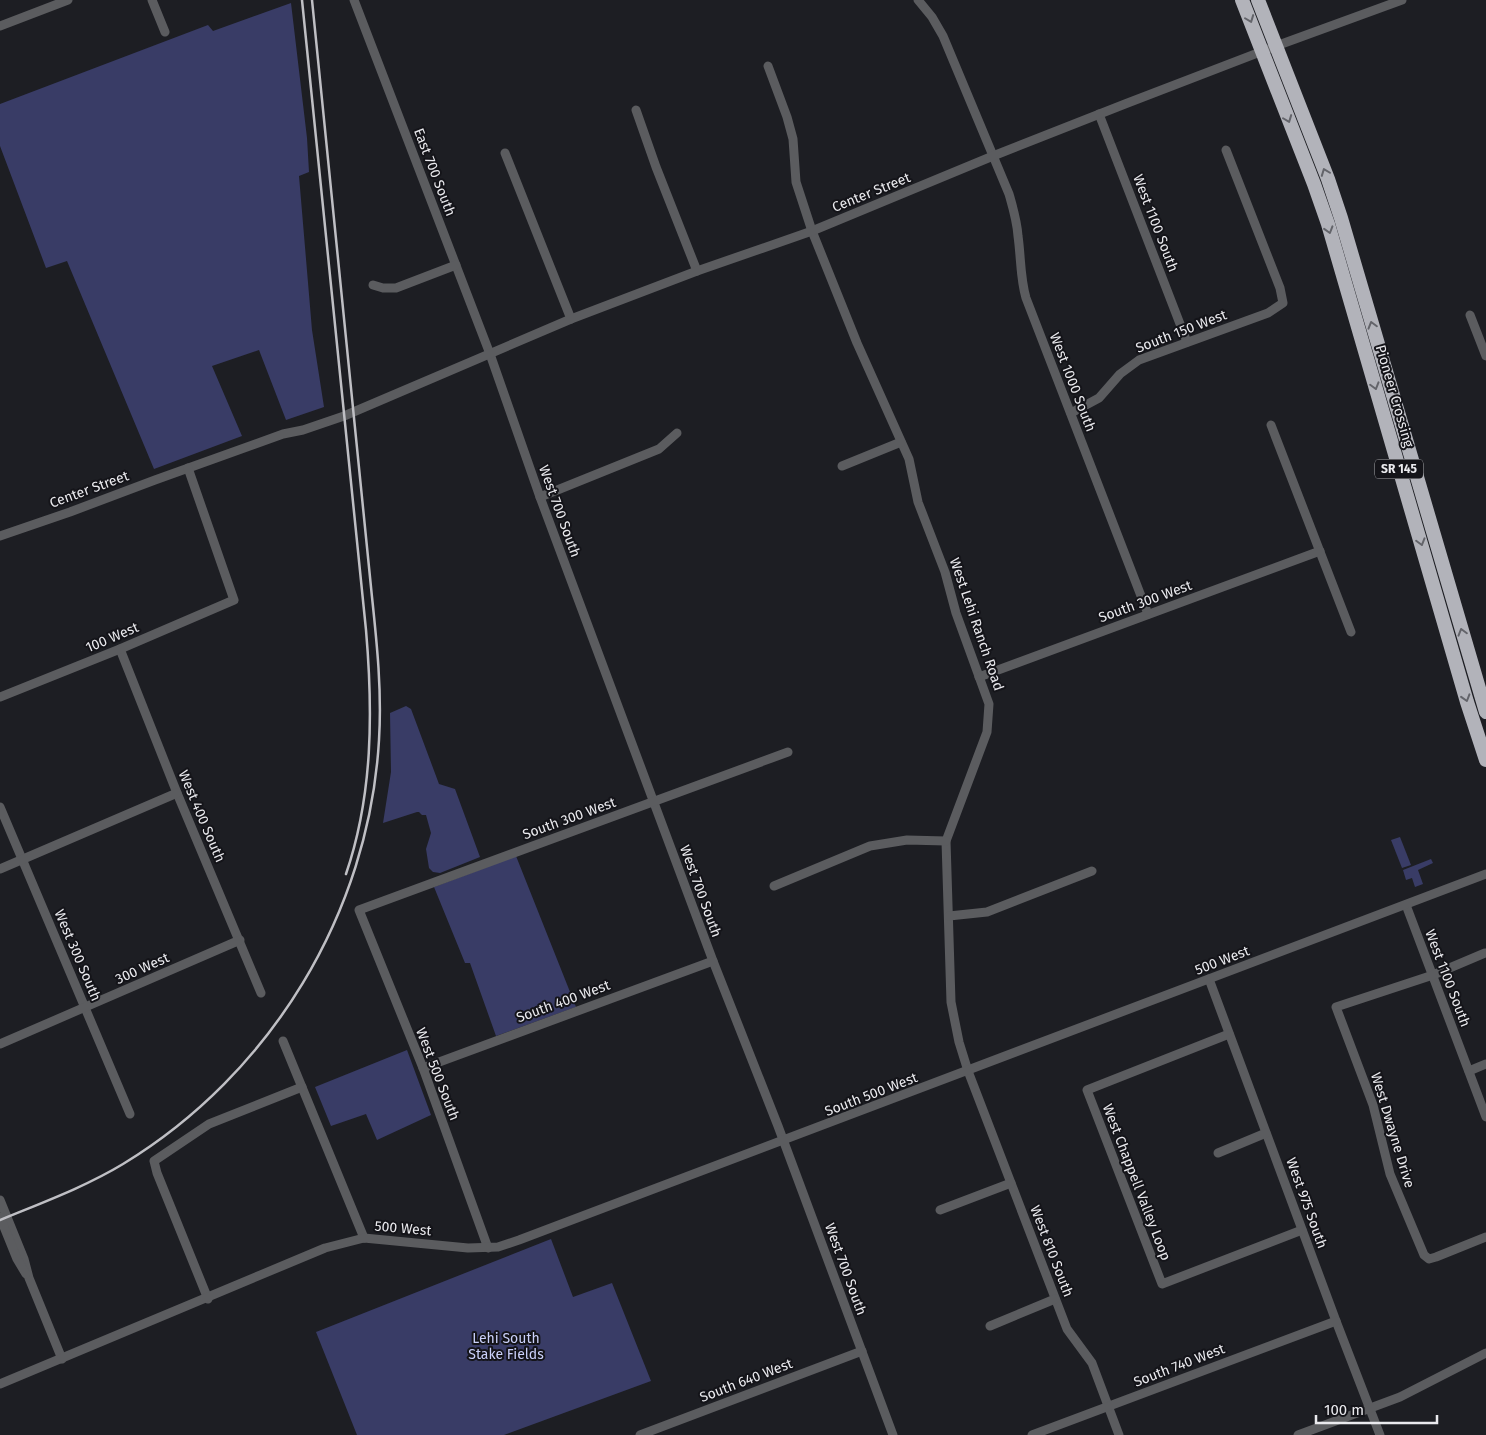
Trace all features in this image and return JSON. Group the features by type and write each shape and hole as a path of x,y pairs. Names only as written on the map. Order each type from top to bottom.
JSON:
{"highway":[{"name":"SR 145","path":"1242,0 1262,51"},
{"name":"SR 145","path":"1258,0 1276,46"},
{"name":"Pioneer Crossing","path":"1276,46 1328,179 1341,218 1486,712"},
{"name":"Pioneer Crossing","path":"1262,51 1328,224 1467,702 1486,760"}],"street":[{"path":"0,26 68,0"},
{"path":"152,0 165,32"},
{"name":"East 700 South","path":"354,0 490,354"},
{"name":"West 1000 South","path":"918,0 932,17 943,36 1009,194 1019,238 1020,275 1024,293 1148,614"},
{"path":"1276,46 1402,0"},
{"name":"Center Street","path":"0,536 283,434 301,425 379,396 396,392 572,319 697,271 812,231 1099,114 1276,46"},
{"name":"West Lehi Ranch Road","path":"768,66 793,139 796,182 812,231 857,343 909,459 918,502 945,572 956,613 989,704 987,732 946,841 951,1002 958,1042 968,1071"},
{"path":"636,110 697,271"},
{"name":"West 1100 South","path":"1099,114 1187,342"},
{"name":"South 150 West","path":"1071,413 1099,398 1120,374 1139,360 1268,313 1283,303 1280,288 1226,150"},
{"path":"505,154 572,319"},
{"path":"372,285 383,288 396,288 456,265"},
{"path":"1470,315 1486,356"},
{"name":"West 700 South","path":"490,354 540,497 653,802 784,1141 894,1435"},
{"path":"1271,425 1351,632"},
{"path":"540,497 659,449 677,433"},
{"path":"842,466 901,442"},
{"name":"100 West","path":"0,697 120,649 234,600 188,468"},
{"name":"South 300 West","path":"980,677 1320,551"},
{"name":"West 400 South","path":"120,649 177,793 261,993"},
{"name":"South 300 West","path":"358,910 788,752"},
{"path":"0,869 177,793"},
{"name":"West 300 South","path":"0,807 130,1114"},
{"path":"774,886 870,846 906,840 946,841"},
{"path":"949,916 987,912 1092,871"},
{"name":"500 West","path":"968,1071 1486,874"},
{"name":"West 1100 South","path":"1406,905 1486,1117"},
{"name":"West 500 South","path":"358,910 423,1068 488,1248"},
{"name":"300 West","path":"0,1044 240,940"},
{"path":"1433,975 1485,953"},
{"name":"South 400 West","path":"423,1068 713,961"},
{"name":"West Dwayne Drive","path":"1433,975 1336,1007 1373,1105 1390,1174 1421,1250 1428,1259 1486,1238"},
{"name":"West 975 South","path":"1209,979 1380,1435"},
{"name":"West Chappell Valley Loop","path":"1230,1034 1087,1090 1162,1284 1302,1230"},
{"path":"283,1041 364,1238"},
{"path":"1469,1071 1486,1064"},
{"name":"South 500 West","path":"784,1141 968,1071"},
{"name":"West 810 South","path":"968,1071 1067,1329 1092,1363 1119,1435"},
{"path":"208,1299 157,1173 154,1161 209,1124 302,1087"},
{"path":"1218,1153 1266,1133"},
{"name":"500 West","path":"0,1384 208,1299 325,1248 364,1238 468,1248 488,1248 520,1240 784,1141"},
{"path":"940,1210 1011,1183"},
{"path":"0,1200 62,1359"},
{"path":"0,1217 17,1259 29,1278"},
{"path":"990,1326 1055,1299"},
{"name":"South 740 West","path":"1032,1435 1336,1321"},
{"name":"South 640 West","path":"640,1435 862,1351"},
{"path":"1298,1435 1400,1397 1486,1353"}],"green space":[{"path":"291,3 307,138 309,172 299,176 312,330 324,407 286,420 259,350 212,366 242,436 154,469 67,261 46,268 0,146 0,104 208,25 213,31"},
{"path":"406,706 411,709 439,784 455,789 480,857 440,873 433,872 429,868 426,849 431,833 426,815 417,812 383,823 391,772 390,713"},
{"path":"1400,837 1411,865 1402,868 1391,840"},
{"path":"516,856 576,1007 496,1036 470,963 465,963 434,887"},
{"path":"1431,859 1433,863 1418,870 1423,884 1415,887 1412,878 1406,880 1403,870"},
{"path":"407,1050 431,1115 377,1140 366,1114 331,1126 315,1087"},
{"name":"Lehi South Stake Fields","path":"551,1239 573,1297 612,1283 651,1381 504,1435 357,1435 316,1332"}],"railway":[{"path":"302,0 366,630 370,692 369,753 366,784 362,814 346,874"},
{"path":"0,1220 78,1187 123,1164 176,1127 224,1084 266,1036 303,983 333,926 356,867 371,804 379,740 379,686 376,632 312,0"}]}
